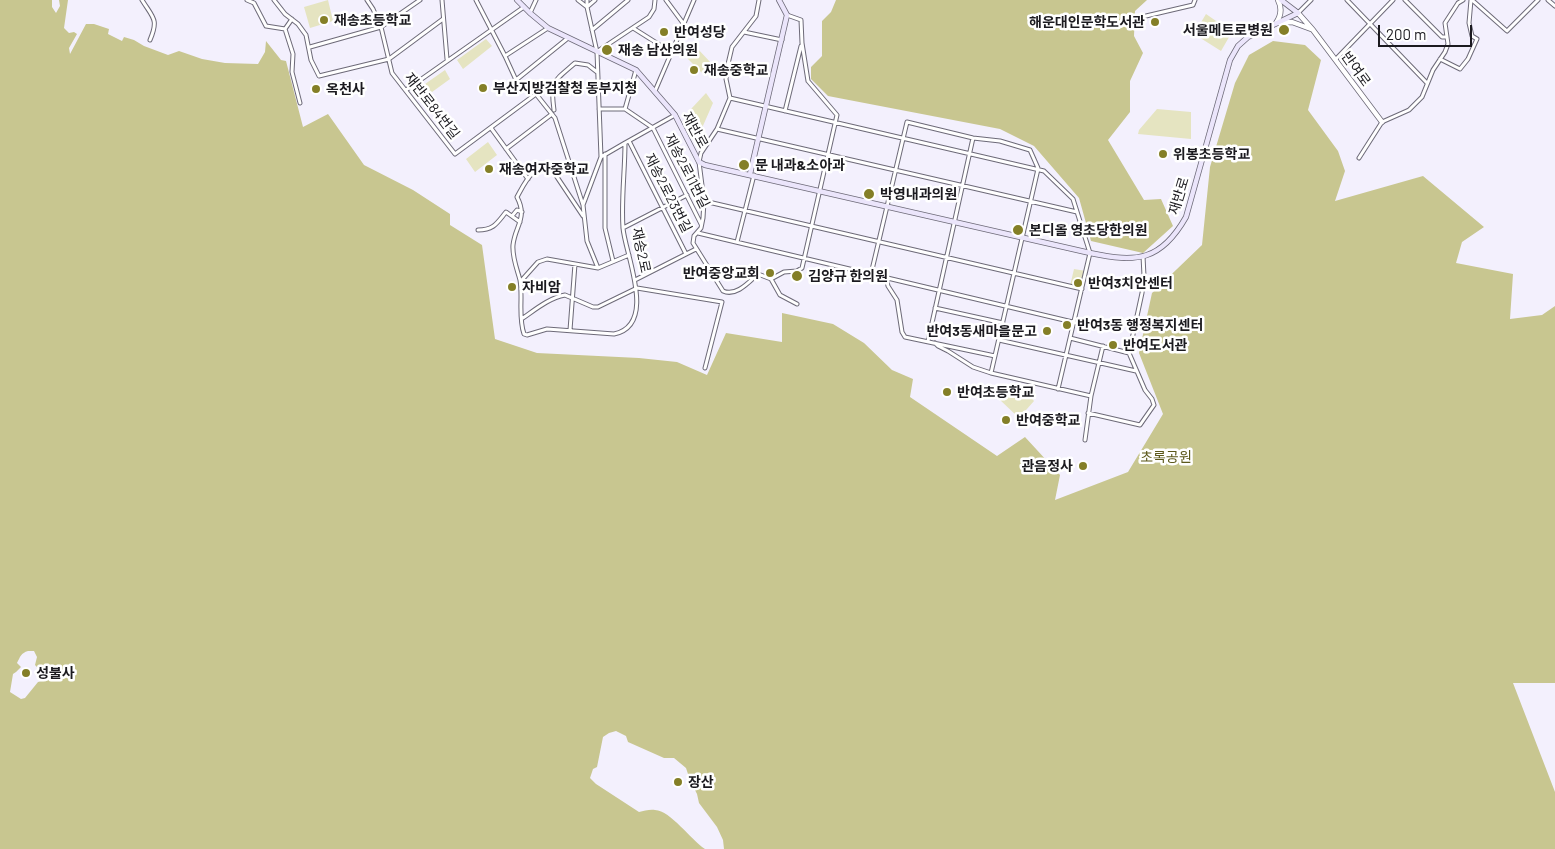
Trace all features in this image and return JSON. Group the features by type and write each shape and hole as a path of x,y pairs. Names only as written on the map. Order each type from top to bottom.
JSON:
{"main road":[{"name":"재반로","path":"518,0 548,28 636,70 675,115 699,162 752,175"},
{"path":"779,0 788,15 758,139 752,175 820,190"},
{"name":"반여로","path":"1280,0 1298,13"},
{"name":"재반로","path":"820,190 1108,257 1132,259 1156,252 1178,231 1186,217 1230,60 1238,46 1248,37 1298,13"}],"street":[{"path":"142,0 156,27 150,40"},
{"path":"247,0 254,3 266,26 285,29"},
{"path":"274,0 285,14 298,24 306,35 310,47 311,60 319,76 388,59 443,20"},
{"name":"재반로84번길","path":"367,0 382,28 392,73 454,154 491,128"},
{"path":"310,47 382,28 420,0"},
{"path":"442,0 447,60"},
{"path":"476,0 516,80 536,94 553,112"},
{"path":"530,13 536,0"},
{"path":"578,0 587,6"},
{"path":"587,0 597,52 606,228 613,261"},
{"path":"587,6 595,0"},
{"path":"592,30 628,0"},
{"path":"597,52 652,13 655,0"},
{"path":"666,0 683,23"},
{"path":"654,92 694,0"},
{"path":"760,0 756,16 732,48 726,79 730,98 717,129 702,152 699,162 704,201 702,225 694,236 693,243 723,291 728,294 735,292 758,274 771,279 780,295 797,304"},
{"path":"1146,16 1193,5 1195,0"},
{"path":"1276,23 1280,16 1280,0"},
{"path":"1298,13 1311,0"},
{"path":"1347,0 1427,83"},
{"path":"1336,60 1393,0"},
{"path":"1405,0 1442,37 1447,37"},
{"path":"1359,158 1382,122 1409,110 1422,98 1433,70 1448,44 1445,24 1448,16 1458,3 1463,0"},
{"path":"1440,59 1460,69 1468,59 1477,39 1472,36 1469,23 1472,0"},
{"path":"1472,0 1507,30 1538,0"},
{"path":"1548,0 1555,6"},
{"path":"406,90 490,29 524,7"},
{"name":"반여로","path":"1298,13 1313,30 1382,122"},
{"path":"771,279 784,272 797,271 802,268 837,115 808,81 802,43 801,20 788,15"},
{"path":"285,29 292,19"},
{"path":"1276,23 1292,22 1302,24 1313,30"},
{"path":"505,56 548,28"},
{"path":"633,28 671,52"},
{"path":"285,29 293,54 292,72 300,103"},
{"path":"744,32 782,40"},
{"path":"516,80 568,38"},
{"path":"785,111 802,43"},
{"path":"598,72 588,65 575,64 556,79 552,91 553,112 567,150 583,205 587,241 598,268"},
{"path":"625,109 636,70"},
{"path":"528,179 491,128 536,94"},
{"path":"730,98 1044,171 1073,198 1090,253 1058,389"},
{"path":"599,108 625,109 653,128"},
{"path":"506,149 553,112"},
{"path":"583,205 603,156 675,115"},
{"path":"871,274 907,122 973,138 1000,141 1030,150 1038,169 991,373"},
{"name":"재송2로11번길","path":"653,128 702,225"},
{"path":"717,129 1077,212"},
{"path":"928,341 973,138"},
{"name":"재송2로23번길","path":"627,142 686,254"},
{"name":"재송2로","path":"522,318 524,334 527,335 547,329 614,334 626,330 636,315 636,280 623,228 627,142"},
{"path":"584,216 553,171 543,168 528,179 517,197 522,212 513,244 513,251 520,282 522,318 553,298 565,295 592,307 598,307 637,288 722,302 705,368"},
{"path":"737,242 752,175"},
{"path":"623,228 687,195"},
{"path":"704,201 1082,289"},
{"path":"512,216 517,210 522,212"},
{"path":"478,230 489,230 506,212 520,222"},
{"path":"697,233 1082,324"},
{"path":"636,280 696,250"},
{"path":"520,282 538,262 553,259 598,268 629,255"},
{"path":"1088,413 1140,425 1154,405 1152,399 1144,390 1129,353 1142,293 1144,276 1143,256"},
{"path":"570,330 575,264"},
{"path":"886,277 888,286 897,300 902,332 905,337 995,356"},
{"path":"935,308 1003,323"},
{"path":"1070,338 1129,353"},
{"path":"999,340 1098,364 1136,371"},
{"path":"935,343 973,367 1090,396"},
{"path":"1085,440 1090,396 1103,346"}],"green space":[{"name":"초록공원","path":"0,0 52,0 52,7 56,13 60,6 59,0 68,0 64,28 69,33 74,32 77,34 69,48 70,54 86,24 94,24 109,29 108,34 122,41 124,37 134,40 168,55 179,51 202,59 225,63 258,64 265,52 266,41 281,60 286,61 303,127 328,114 364,165 413,190 450,214 450,225 482,245 495,339 537,353 639,358 677,362 707,375 726,333 782,342 782,313 833,324 864,343 892,370 913,379 910,397 997,456 1025,437 1060,475 1055,500 1128,472 1163,414 1139,353 1152,293 1202,245 1210,167 1235,83 1249,55 1273,41 1305,45 1321,60 1308,110 1338,151 1345,171 1335,201 1423,176 1484,227 1462,242 1456,263 1513,274 1510,319 1542,315 1555,306 1555,683 1513,683 1555,792 1555,849 724,849 723,840 717,827 699,803 686,768 674,758 664,758 628,742 626,736 616,731 603,737 597,767 593,769 590,778 596,784 639,812 653,810 667,815 705,849 0,849","holes":["34,651 37,657 35,665 38,668 49,666 51,675 48,680 38,682 25,698 21,699 10,692 13,674 21,667 17,663 22,654"]},
{"path":"328,0 333,21 310,28 304,7"},
{"path":"836,0 1147,0 1135,11 1134,36 1143,53 1130,81 1130,112 1108,140 1144,200 1161,199 1173,226 1143,253 1091,241 1079,198 1034,146 1000,129 828,96 811,79 811,67 822,56 822,21 831,12"},
{"path":"1206,14 1232,32 1221,51 1194,34"},
{"path":"486,39 492,46 463,69 457,60"},
{"path":"696,47 713,65 704,75 686,57"},
{"path":"445,70 450,79 421,100 415,91"},
{"path":"706,93 713,103 702,128 691,109"},
{"path":"1157,109 1191,112 1191,139 1138,134 1139,130"},
{"path":"488,142 497,155 475,172 466,159"},
{"path":"1074,269 1086,271 1082,289 1070,286"},
{"path":"1010,389 1021,398 1027,393 1034,401 1019,418 999,399 1002,391"}],"place":[{"name":"재송초등학교","path":"324,20"},
{"name":"해운대인문학도서관","path":"1155,22"},
{"name":"서울메트로병원","path":"1284,30"},
{"name":"반여성당","path":"664,32"},
{"name":"재송 남산의원","path":"607,50"},
{"name":"재송중학교","path":"694,70"},
{"name":"부산지방검찰청 동부지청","path":"483,88"},
{"name":"옥천사","path":"316,89"},
{"name":"위봉초등학교","path":"1163,154"},
{"name":"문 내과&소아과","path":"744,165"},
{"name":"재송여자중학교","path":"489,169"},
{"name":"박영내과의원","path":"869,194"},
{"name":"본디올 영초당한의원","path":"1018,230"},
{"name":"반여중앙교회","path":"770,273"},
{"name":"김양규 한의원","path":"797,276"},
{"name":"반여3치안센터","path":"1078,283"},
{"name":"자비암","path":"512,287"},
{"name":"반여3동 행정복지센터","path":"1067,325"},
{"name":"반여3동새마을문고","path":"1047,331"},
{"name":"반여도서관","path":"1113,345"},
{"name":"반여초등학교","path":"947,392"},
{"name":"반여중학교","path":"1006,420"},
{"name":"관음정사","path":"1083,466"},
{"name":"성불사","path":"26,673"},
{"name":"장산","path":"678,782"}]}
